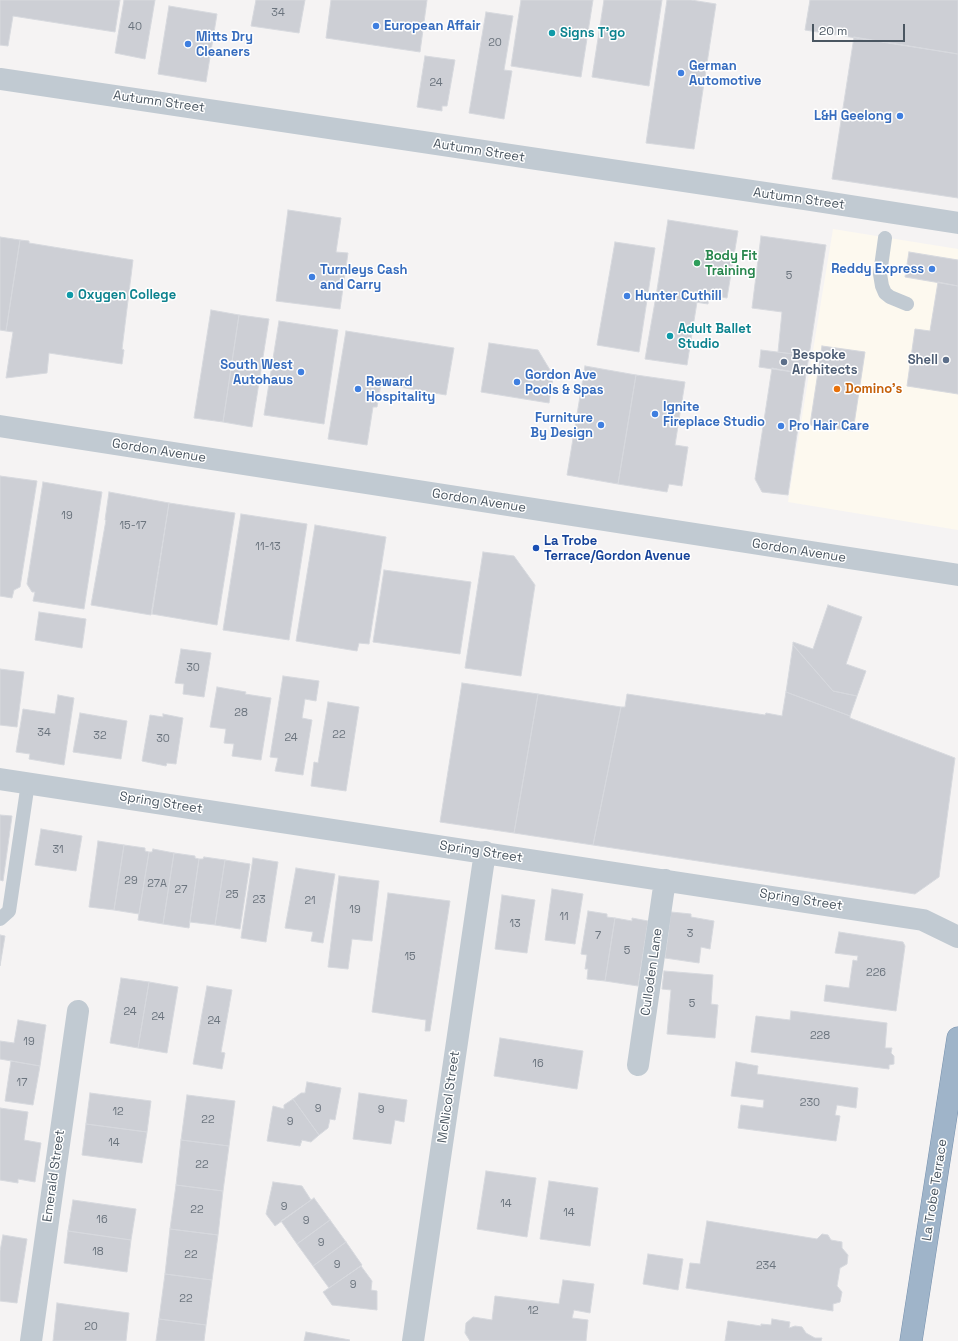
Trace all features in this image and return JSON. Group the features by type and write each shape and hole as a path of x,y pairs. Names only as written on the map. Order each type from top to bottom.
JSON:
{"highway":[{"name":"La Trobe Terrace","path":"911,1341 958,1038"}],"street":[{"name":"Autumn Street","path":"0,79 958,223"},
{"name":"Gordon Avenue","path":"0,426 958,575"},
{"name":"Spring Street","path":"0,779 795,899 923,920 958,937"},
{"name":"McNicol Street","path":"413,1341 485,852"},
{"name":"Culloden Lane","path":"638,1064 665,880"},
{"name":"Emerald Street","path":"31,1341 78,1011"}],"lane":[{"path":"885,238 880,274 882,286 885,293 890,297 907,304"},
{"path":"0,919 9,911 28,783"}],"shaded area":[{"path":"833,229 958,249 958,530 788,502"}],"building":[{"path":"0,0 120,0 115,32 13,16 8,46 0,45"},
{"path":"124,0 155,0 145,59 115,53"},
{"path":"256,0 305,0 299,33 251,26"},
{"name":"European Affair","path":"331,0 427,0 420,52 326,38"},
{"name":"Signs T'go","path":"521,0 593,0 581,77 511,66"},
{"path":"604,0 662,0 649,86 592,77"},
{"name":"German Automotive","path":"667,0 691,0 716,4 694,149 646,143"},
{"path":"810,0 958,0 958,54 805,30"},
{"name":"Mitts Dry Cleaners","path":"169,6 217,14 206,82 158,74"},
{"path":"486,12 513,16 504,70 512,71 504,119 469,113"},
{"name":"L&H Geelong","path":"854,37 958,54 958,198 832,179"},
{"path":"425,56 455,60 447,106 442,106 442,111 417,107"},
{"name":"Turnleys Cash and Carry","path":"288,210 341,218 336,252 348,253 340,309 276,301"},
{"name":"Body Fit Training","path":"668,220 738,231 727,298 709,295 708,304 656,296"},
{"path":"761,236 826,245 809,356 778,352 782,312 752,308"},
{"path":"0,237 20,240 6,331 0,330"},
{"name":"Oxygen College","path":"20,240 29,241 29,243 133,260 122,349 124,350 122,364 49,353 47,373 6,378 13,332 6,331"},
{"name":"Hunter Cuthill","path":"615,242 655,248 639,352 597,345"},
{"name":"Reddy Express","path":"909,252 958,260 958,286 905,277"},
{"path":"938,282 958,286 958,394 907,386 915,329 930,331"},
{"name":"Adult Ballet Studio","path":"656,296 697,302 687,365 645,359"},
{"path":"211,310 239,315 223,422 194,418"},
{"path":"239,315 269,319 252,427 223,422"},
{"name":"South West Autohaus","path":"279,321 338,330 324,424 264,415"},
{"name":"Reward Hospitality","path":"346,331 454,348 446,395 381,384 377,407 373,407 367,445 328,439"},
{"name":"Gordon Ave Pools & Spas","path":"489,343 538,350 550,370 554,371 549,403 481,392"},
{"name":"Domino's","path":"822,346 865,352 853,431 810,425"},
{"name":"Bespoke Architects","path":"761,350 809,356 806,374 759,367"},
{"name":"Furniture By Design","path":"585,366 636,375 618,484 567,475"},
{"name":"Pro Hair Care","path":"772,368 806,374 788,495 762,492 755,479"},
{"name":"Ignite Fireplace Studio","path":"636,375 685,382 675,445 688,447 682,486 669,484 667,492 618,484"},
{"path":"0,476 37,481 20,587 14,590 12,598 0,596"},
{"path":"43,482 102,492 84,609 33,601 35,592 32,592 27,584"},
{"path":"109,492 169,503 151,615 91,605 106,520"},
{"path":"169,503 235,513 217,625 152,614"},
{"path":"241,514 307,524 289,640 223,630"},
{"path":"315,525 386,537 369,644 359,643 357,651 296,641"},
{"path":"483,552 514,556 535,585 521,676 465,668"},
{"path":"384,570 471,582 460,654 373,642"},
{"path":"828,605 862,617 846,664 866,671 857,696 833,691 793,645 793,642 813,649"},
{"path":"39,612 86,619 82,648 35,640"},
{"path":"793,645 833,691 857,696 850,716 786,692"},
{"path":"181,649 211,653 204,697 183,694 184,684 175,683"},
{"path":"0,669 24,672 17,727 0,725"},
{"path":"283,676 319,681 316,701 305,699 302,718 312,720 303,775 275,771 278,758 270,757"},
{"path":"462,683 538,694 514,833 440,822"},
{"path":"217,687 246,692 245,694 271,698 261,760 232,756 234,744 224,743 226,729 210,727"},
{"path":"786,692 955,758 939,877 915,894 593,845 621,707 625,707 627,694 765,715 766,713 782,716"},
{"path":"538,694 621,707 593,845 514,833"},
{"path":"58,695 74,698 64,765 29,759 30,754 16,752 23,709 55,714"},
{"path":"328,702 359,707 346,791 311,786 314,762 318,763"},
{"path":"80,713 127,721 121,759 73,752"},
{"path":"163,714 183,718 176,764 167,763 166,766 142,761 150,715 163,717"},
{"path":"0,815 12,816 3,881 0,880"},
{"path":"41,829 82,836 76,871 35,865"},
{"path":"98,841 124,845 114,910 89,907"},
{"path":"124,845 145,848 145,851 149,852 139,914 114,910"},
{"path":"153,849 174,853 163,924 138,920 149,852 152,852"},
{"path":"174,853 195,856 195,858 199,859 189,928 163,924"},
{"path":"204,857 225,860 215,925 190,922 199,859 203,859"},
{"path":"253,858 278,862 266,942 241,938"},
{"path":"225,860 250,864 240,929 215,925"},
{"path":"296,868 335,874 323,943 311,941 313,932 285,928"},
{"path":"339,876 379,881 372,941 352,939 348,969 328,967"},
{"path":"552,889 583,894 575,944 545,940"},
{"path":"388,893 450,901 430,1031 425,1031 426,1020 372,1012"},
{"path":"502,895 535,900 527,953 495,949"},
{"path":"588,911 607,914 607,917 615,918 605,981 587,979 588,969 585,969 587,955 581,954"},
{"path":"671,912 691,914 691,917 714,921 710,949 701,947 699,963 665,958"},
{"path":"615,918 632,921 632,918 648,921 638,986 605,981"},
{"path":"839,932 903,942 905,946 896,1011 824,1001 826,985 849,988 853,960 857,961 858,956 835,953"},
{"path":"0,935 5,936 0,966"},
{"path":"664,971 713,975 711,1004 718,1005 715,1038 667,1034 671,990 662,989"},
{"path":"121,978 149,982 138,1048 110,1043"},
{"path":"149,982 178,987 167,1053 138,1048"},
{"path":"207,986 232,990 221,1052 225,1053 222,1069 193,1064"},
{"path":"791,1011 887,1023 885,1048 892,1048 891,1053 894,1056 894,1064 889,1065 889,1069 751,1052 756,1016 790,1020"},
{"path":"18,1020 46,1025 40,1066 0,1059 0,1041 14,1043"},
{"path":"500,1038 583,1051 577,1089 494,1076"},
{"path":"11,1061 40,1066 33,1105 5,1101"},
{"path":"736,1062 758,1066 757,1074 858,1088 856,1108 837,1105 835,1115 840,1116 836,1141 738,1128 741,1105 763,1108 764,1100 731,1096"},
{"path":"307,1082 341,1088 335,1120 330,1119 328,1128 319,1135 293,1099 301,1093 305,1093"},
{"path":"90,1093 151,1101 147,1132 86,1124"},
{"path":"359,1093 407,1100 404,1122 395,1120 391,1144 353,1139"},
{"path":"187,1095 235,1101 229,1146 181,1140"},
{"path":"293,1099 319,1135 311,1142 302,1140 300,1146 267,1141 273,1106 284,1109 284,1105"},
{"path":"0,1108 28,1112 24,1140 41,1143 35,1182 18,1179 18,1183 0,1180"},
{"path":"86,1124 147,1132 142,1163 82,1155"},
{"path":"181,1140 229,1146 223,1191 176,1185"},
{"path":"486,1171 536,1178 527,1237 477,1229"},
{"path":"549,1181 598,1188 590,1246 540,1239"},
{"path":"273,1182 302,1186 311,1200 275,1226 266,1214"},
{"path":"176,1185 223,1191 218,1235 170,1229"},
{"path":"314,1198 330,1220 297,1244 281,1221"},
{"path":"73,1200 136,1209 131,1240 68,1231"},
{"path":"330,1220 346,1242 313,1266 297,1244"},
{"path":"707,1221 817,1239 822,1234 828,1235 831,1240 842,1242 842,1248 848,1255 847,1264 840,1268 837,1286 842,1292 840,1302 833,1304 833,1311 686,1288 690,1263 700,1264"},
{"path":"170,1229 218,1235 212,1280 165,1274"},
{"path":"68,1231 131,1240 127,1272 64,1263"},
{"path":"3,1235 27,1239 17,1303 0,1301 0,1251"},
{"path":"346,1242 362,1265 329,1288 313,1266"},
{"path":"648,1254 683,1259 678,1290 643,1284"},
{"path":"361,1266 372,1281 371,1290 377,1291 377,1310 332,1305 323,1292"},
{"path":"165,1274 212,1280 206,1325 159,1319"},
{"path":"563,1280 594,1284 590,1313 574,1310 572,1318 588,1320 586,1341 470,1341 465,1333 466,1323 473,1317 492,1320 495,1296 559,1304"},
{"path":"57,1303 129,1313 126,1341 53,1341"},
{"path":"159,1319 206,1325 204,1341 156,1341"},
{"path":"772,1319 790,1322 789,1328 795,1326 802,1327 806,1333 815,1338 822,1338 821,1341 725,1341 728,1321 761,1326 761,1324 771,1325"},
{"path":"306,1332 350,1340 304,1341"}],"place":[{"name":"European Affair","path":"376,26"},
{"name":"Signs T'go","path":"552,33"},
{"name":"Mitts Dry Cleaners","path":"188,44"},
{"name":"German Automotive","path":"681,73"},
{"name":"L&H Geelong","path":"900,116"},
{"name":"Body Fit Training","path":"697,263"},
{"name":"Reddy Express","path":"932,269"},
{"name":"Turnleys Cash and Carry","path":"312,277"},
{"name":"Oxygen College","path":"70,295"},
{"name":"Hunter Cuthill","path":"627,296"},
{"name":"Adult Ballet Studio","path":"670,336"},
{"name":"Shell","path":"946,360"},
{"name":"Bespoke Architects","path":"784,362"},
{"name":"South West Autohaus","path":"301,372"},
{"name":"Gordon Ave Pools & Spas","path":"517,382"},
{"name":"Reward Hospitality","path":"358,389"},
{"name":"Domino's","path":"837,389"},
{"name":"Ignite Fireplace Studio","path":"655,414"},
{"name":"Furniture By Design","path":"601,425"},
{"name":"Pro Hair Care","path":"781,426"},
{"name":"La Trobe Terrace/Gordon Avenue","path":"536,548"}]}
